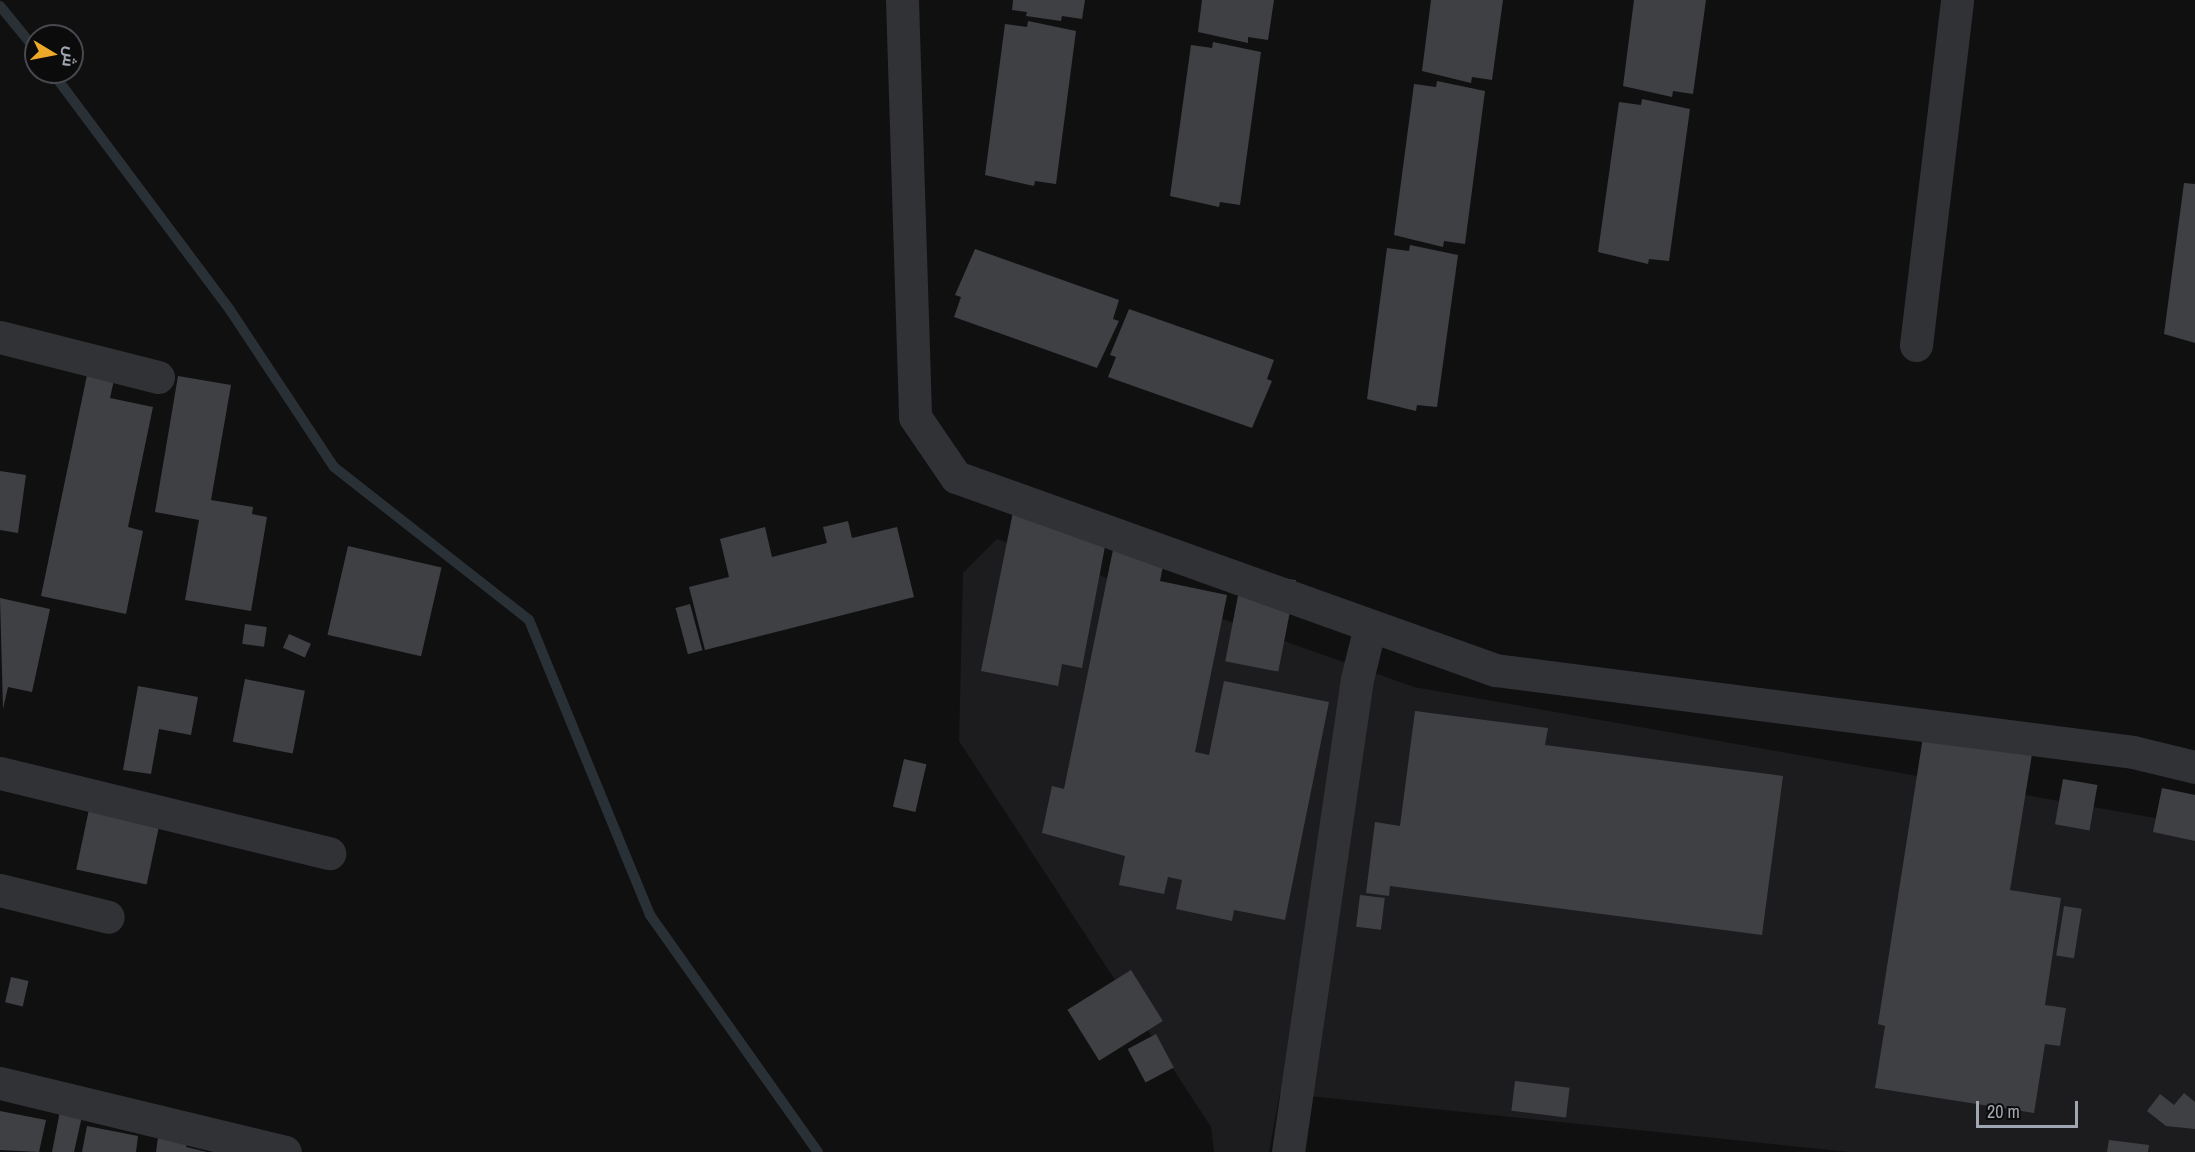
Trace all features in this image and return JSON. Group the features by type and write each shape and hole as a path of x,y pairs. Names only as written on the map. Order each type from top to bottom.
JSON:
{"street":[{"path":"903,0 915,417 956,477 1495,670 2133,752 2195,767"},
{"path":"1916,345 1957,0"},
{"path":"0,337 158,377"},
{"path":"1288,1152 1357,679 1370,626"},
{"path":"0,773 329,853"},
{"path":"0,890 108,917"},
{"path":"0,1083 285,1152"}],"shaded area":[{"path":"997,539 1414,687 2195,825 2195,1152 1849,1152 1280,1093 1269,1152 1214,1152 1211,1127 959,741 963,573"}],"building":[{"path":"1013,0 1085,0 1082,19 1062,16 1061,21 1026,16 1027,12 1012,10"},
{"path":"1202,0 1274,0 1268,40 1248,37 1248,43 1198,32"},
{"path":"1431,0 1503,0 1492,80 1472,77 1471,83 1422,71"},
{"path":"1634,0 1706,0 1693,94 1673,91 1672,97 1623,86"},
{"path":"1028,21 1076,31 1056,184 1035,181 1034,186 985,175 1005,24 1027,27"},
{"path":"1213,42 1261,52 1240,205 1220,202 1219,207 1170,196 1191,45 1212,48"},
{"path":"1437,81 1485,91 1465,244 1444,241 1443,247 1394,235 1414,84 1436,87"},
{"path":"1642,99 1690,109 1669,261 1649,259 1648,264 1598,252 1619,102 1641,105"},
{"path":"2184,183 2195,184 2195,343 2164,334"},
{"path":"1410,245 1458,255 1437,407 1417,405 1416,411 1367,399 1387,248 1409,251"},
{"path":"975,249 1119,300 1113,319 1119,321 1097,368 954,317 961,297 955,295"},
{"path":"1129,309 1274,360 1267,379 1272,381 1252,428 1108,377 1116,357 1110,355"},
{"path":"87,375 114,380 110,398 153,407 128,527 143,531 126,614 41,596"},
{"path":"178,376 231,385 211,500 253,507 252,514 267,517 251,611 185,600 199,520 155,512"},
{"path":"0,471 26,475 18,533 0,530"},
{"path":"1015,502 1110,520 1082,668 1062,664 1058,686 981,671"},
{"path":"848,521 852,538 897,527 914,597 705,650 689,587 729,577 720,539 765,527 772,557 827,543 823,527"},
{"path":"1115,540 1166,551 1160,581 1227,595 1195,752 1209,755 1224,681 1329,702 1285,920 1234,910 1232,921 1176,909 1182,880 1168,877 1164,894 1119,885 1125,856 1042,833 1052,786 1064,789"},
{"path":"348,546 442,568 421,656 328,635"},
{"path":"1243,570 1296,580 1278,672 1225,661"},
{"path":"0,598 50,609 32,692 8,687 3,709"},
{"path":"690,604 702,650 688,654 676,608"},
{"path":"245,624 267,627 264,647 242,644"},
{"path":"289,634 311,644 305,657 283,648"},
{"path":"245,679 305,691 293,753 233,742"},
{"path":"138,686 198,697 191,735 159,729 151,774 123,770"},
{"path":"1415,711 1548,728 1545,745 1783,776 1762,935 1390,886 1389,896 1366,893 1375,822 1400,826"},
{"path":"1923,737 2032,754 2010,890 2061,898 2045,1005 2066,1008 2060,1046 2045,1044 2034,1113 1875,1088 1885,1026 1878,1024"},
{"path":"904,759 926,764 915,812 893,807"},
{"path":"2063,779 2097,785 2089,830 2055,824"},
{"path":"2162,788 2195,795 2195,841 2153,832"},
{"path":"91,800 161,815 147,884 76,869"},
{"path":"1360,895 1385,898 1381,930 1356,927"},
{"path":"2064,906 2082,909 2074,958 2056,955"},
{"path":"1131,970 1163,1021 1099,1061 1067,1010"},
{"path":"11,977 29,981 23,1006 5,1002"},
{"path":"1156,1034 1174,1068 1146,1083 1128,1049"},
{"path":"1515,1081 1570,1088 1566,1117 1511,1111"},
{"path":"2184,1093 2195,1102 2195,1129 2166,1126 2147,1111 2160,1094 2174,1105"},
{"path":"0,1111 46,1120 39,1152 0,1150"},
{"path":"60,1111 82,1116 74,1152 52,1152"},
{"path":"87,1126 138,1136 136,1152 82,1152"},
{"path":"158,1137 187,1141 186,1147 207,1152 156,1152"},
{"path":"2109,1140 2149,1145 2148,1152 2107,1152"}],"waterway":[{"path":"0,6 24,35"},
{"path":"61,84 230,310 334,467 529,620 650,915 818,1152"}]}
